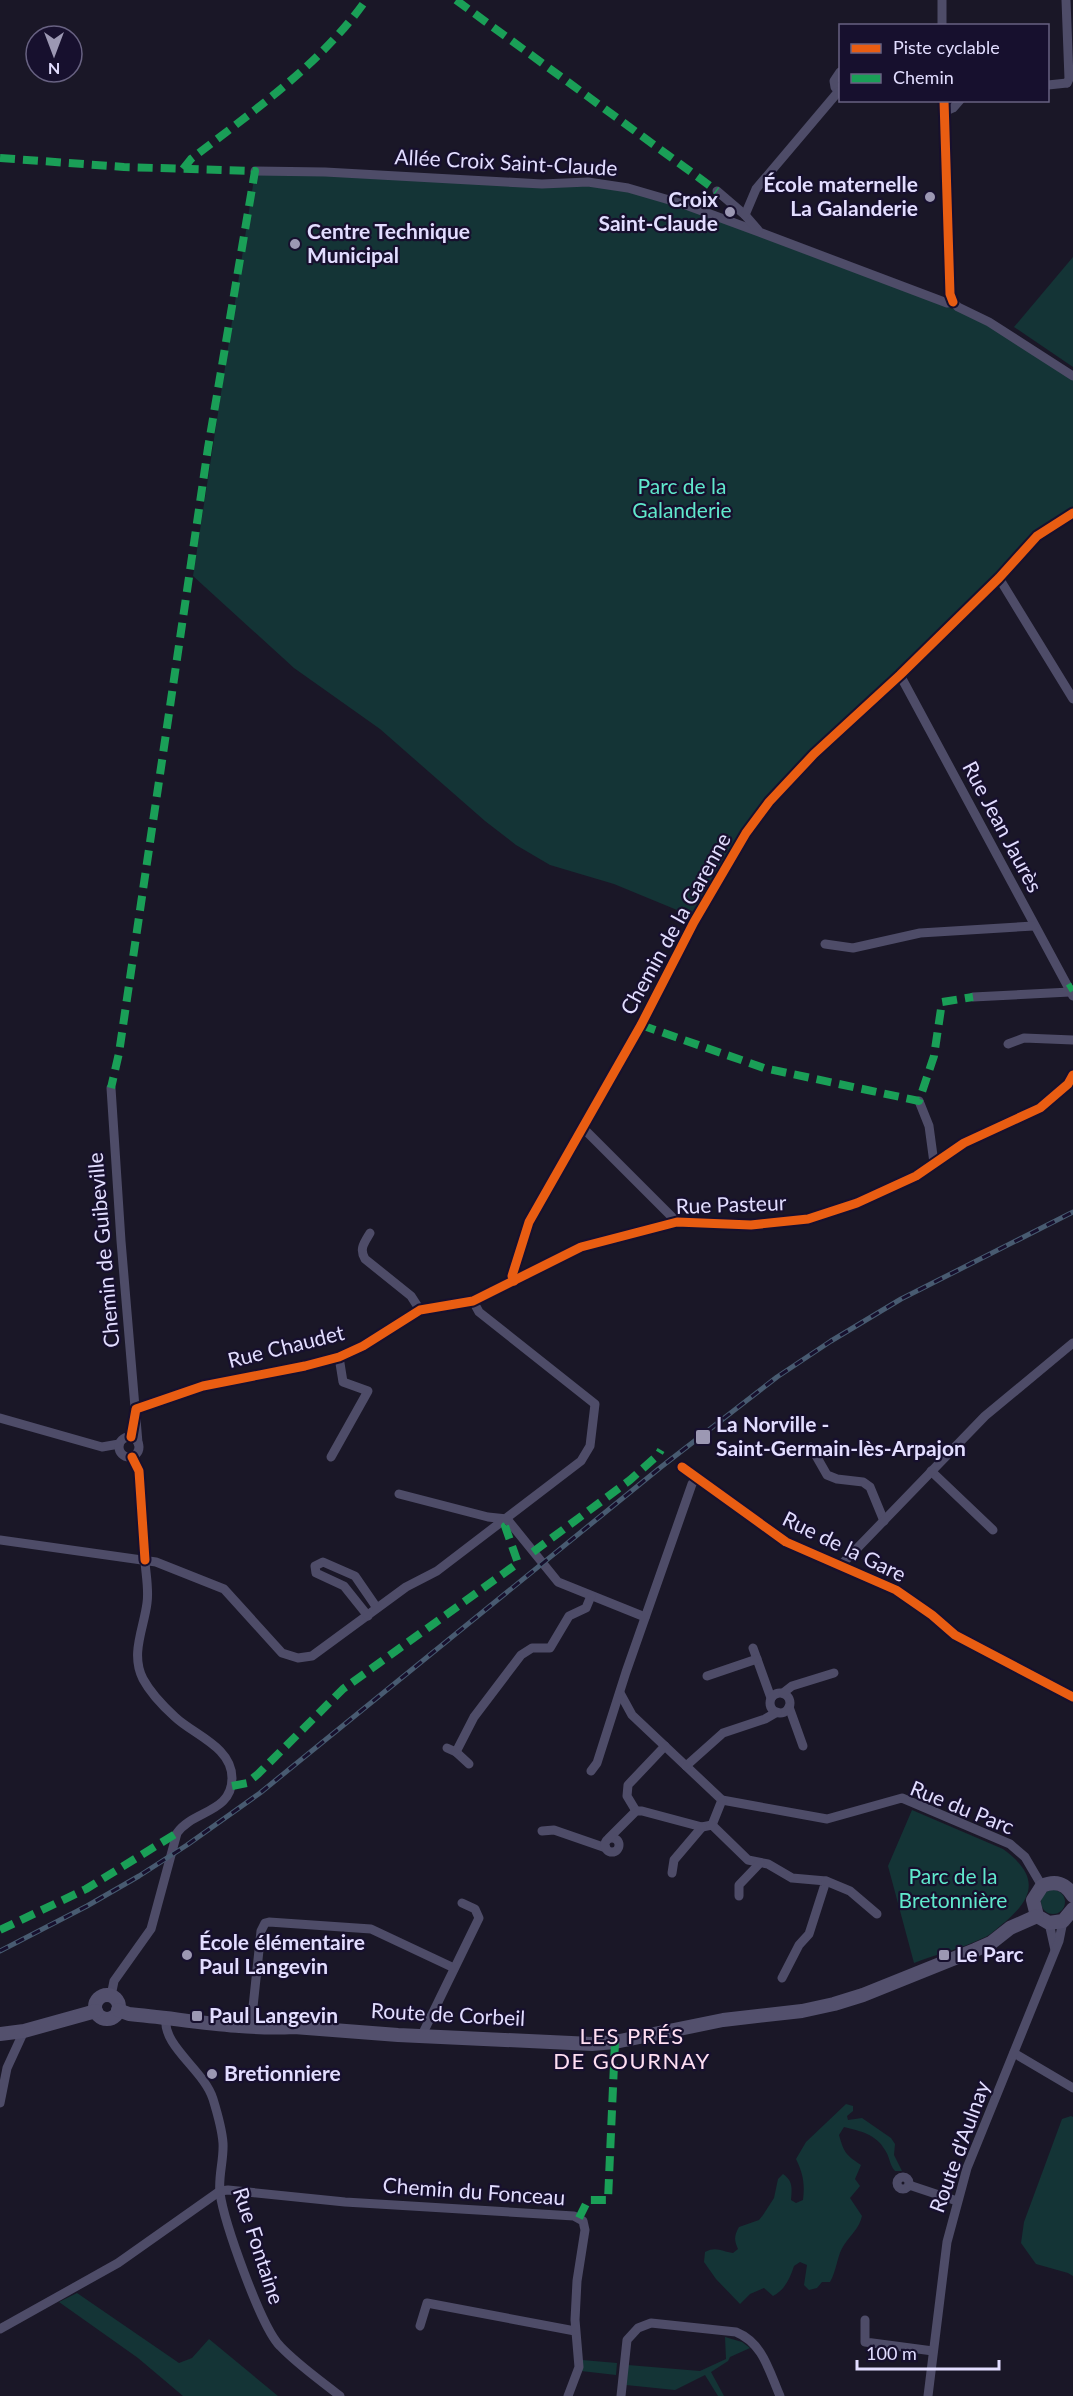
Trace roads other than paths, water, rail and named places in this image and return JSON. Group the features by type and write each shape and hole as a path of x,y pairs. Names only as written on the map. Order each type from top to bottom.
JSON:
{"main road":[{"path":"1042,1886 1053,1882 1070,1889"},
{"name":"Route de Corbeil","path":"118,2010 129,2014 209,2024 294,2027 421,2037 592,2044 615,2042 723,2020 802,2011 873,1991 983,1946 1010,1928 1042,1886"},
{"path":"1033,1900 1043,1919"},
{"path":"1063,1921 1073,1909"},
{"name":"Route de Corbeil","path":"1010,1928 1043,1919 1063,1921"},
{"path":"103,1995 111,1996 118,2003 118,2010 114,2016 108,2018 96,2011 97,2000 103,1995"},
{"path":"0,2034 24,2031 96,2011"}],"street":[{"path":"942,0 942,24"},
{"path":"1049,85 1070,86 1066,0"},
{"path":"745,215 756,189 839,93 834,81 839,74"},
{"path":"944,102 950,294 953,302"},
{"path":"944,111 952,108 958,102"},
{"name":"Allée Croix Saint-Claude","path":"255,171 366,174 542,184 588,182 628,188 759,232 947,303 953,302 1073,376"},
{"path":"717,191 745,215 759,232"},
{"name":"Chemin de la Garenne","path":"514,1281 512,1276 530,1222 640,1025 694,922 746,833 769,802 814,754 900,675 999,578 1037,536 1073,513"},
{"path":"999,578 1073,699"},
{"name":"Rue Jean Jaurès","path":"900,675 1071,994"},
{"path":"825,944 853,948 920,933 1035,927"},
{"path":"973,998 1071,994"},
{"path":"1008,1044 1024,1038 1073,1040"},
{"name":"Rue Pasteur","path":"473,1301 581,1246 677,1222 751,1225 808,1219 857,1203 916,1176 964,1143 1040,1108 1068,1084 1073,1075"},
{"name":"Chemin de Guibeville","path":"111,1088 116,1183 136,1409"},
{"path":"919,1101 929,1126 934,1163"},
{"path":"583,1128 677,1222"},
{"path":"370,1233 363,1245 362,1253 365,1259 411,1296 420,1310"},
{"path":"0,1540 145,1560 224,1589 275,1648 298,1658 312,1656 406,1587 438,1571 586,1456 592,1435 595,1404 479,1312 473,1301"},
{"name":"Rue Chaudet","path":"136,1409 203,1386 305,1366 339,1356 363,1346 420,1310 473,1301"},
{"path":"840,1566 985,1416 1073,1343"},
{"path":"330,1457 368,1391 343,1382 339,1356"},
{"path":"120,1448 126,1457 132,1457 137,1453 134,1440 136,1409"},
{"path":"0,1418 102,1448 120,1448"},
{"path":"120,1448 125,1437 134,1440"},
{"path":"811,1447 827,1475 837,1479 863,1482 870,1486 884,1521"},
{"path":"111,1996 114,1981 151,1929 177,1833 224,1801 232,1786 231,1771 226,1759 218,1749 174,1717 149,1688 140,1672 137,1657 147,1603 139,1471 132,1457"},
{"name":"Rue de la Gare","path":"682,1467 786,1542 896,1590 932,1615 955,1635 1073,1697"},
{"path":"931,1472 993,1530"},
{"path":"591,1770 597,1763 645,1617 696,1478"},
{"path":"399,1494 488,1517 507,1519 558,1582 645,1617"},
{"path":"368,1616 349,1590 316,1573 315,1566 323,1562 355,1576 377,1608"},
{"path":"469,1764 451,1750 474,1717 521,1655 532,1648 550,1648 569,1616 586,1608 591,1596"},
{"path":"753,1648 771,1698 771,1707 777,1712"},
{"path":"707,1676 757,1659"},
{"path":"771,1698 792,1686 834,1673"},
{"path":"620,1693 632,1715 722,1800 707,1826 674,1860 672,1873"},
{"path":"783,1693 790,1700 789,1707 803,1746"},
{"path":"686,1766 723,1733 765,1719 777,1712 784,1712 789,1707"},
{"path":"636,1811 628,1801 628,1785 665,1746"},
{"name":"Rue du Parc","path":"722,1800 827,1819 902,1798 1010,1844 1025,1857 1042,1886"},
{"path":"542,1831 554,1830 606,1848 605,1842 636,1811 707,1826 748,1860 768,1864 792,1878 826,1881 850,1891 877,1914"},
{"path":"739,1896 739,1885 760,1863"},
{"path":"782,1978 800,1945 809,1934 826,1881"},
{"path":"421,2037 479,1918 475,1909 462,1903"},
{"path":"1043,1919 1055,1953"},
{"name":"Route d'Aulnay","path":"928,2396 946,2242 957,2201 967,2168 1055,1953 1063,1921"},
{"path":"251,2026 261,1931 265,1923 370,1929 454,1968"},
{"name":"Rue Fontaine","path":"166,2018 165,2025 170,2038 198,2071 213,2097 223,2143 219,2180 221,2202 263,2320 279,2346 340,2396"},
{"path":"0,2103 7,2068 24,2031"},
{"path":"1014,2053 1073,2088"},
{"path":"909,2185 957,2201"},
{"path":"0,2329 118,2263 220,2191"},
{"name":"Chemin du Fonceau","path":"220,2191 579,2218 583,2221 585,2230 577,2281 575,2331 579,2367 568,2396"},
{"path":"420,2326 428,2303 575,2331"},
{"path":"866,2320 865,2342 933,2351"},
{"path":"621,2396 627,2340 638,2328 651,2323 736,2332 746,2336 754,2342 780,2396"}],"railway":[{"path":"0,1951 139,1876 260,1793 661,1467 777,1377 901,1299 1073,1212"}],"place":[{"name":"École maternelle La Galanderie","path":"930,197"},
{"name":"Croix Saint-Claude","path":"730,212"},
{"name":"Centre Technique Municipal","path":"295,244"},
{"name":"La Norville - Saint-Germain-lès-Arpajon","path":"703,1437"},
{"name":"École élémentaire Paul Langevin","path":"187,1955"},
{"name":"Le Parc","path":"944,1955"},
{"name":"Paul Langevin","path":"197,2016"},
{"name":"Bretionniere","path":"212,2074"}],"district":[{"name":"LES PRÉS DE GOURNAY","path":"632,2048"}],"park label":[{"name":"Parc de la Galanderie","path":"682,499"},
{"name":"Parc de la Bretonnière","path":"953,1889"}]}
